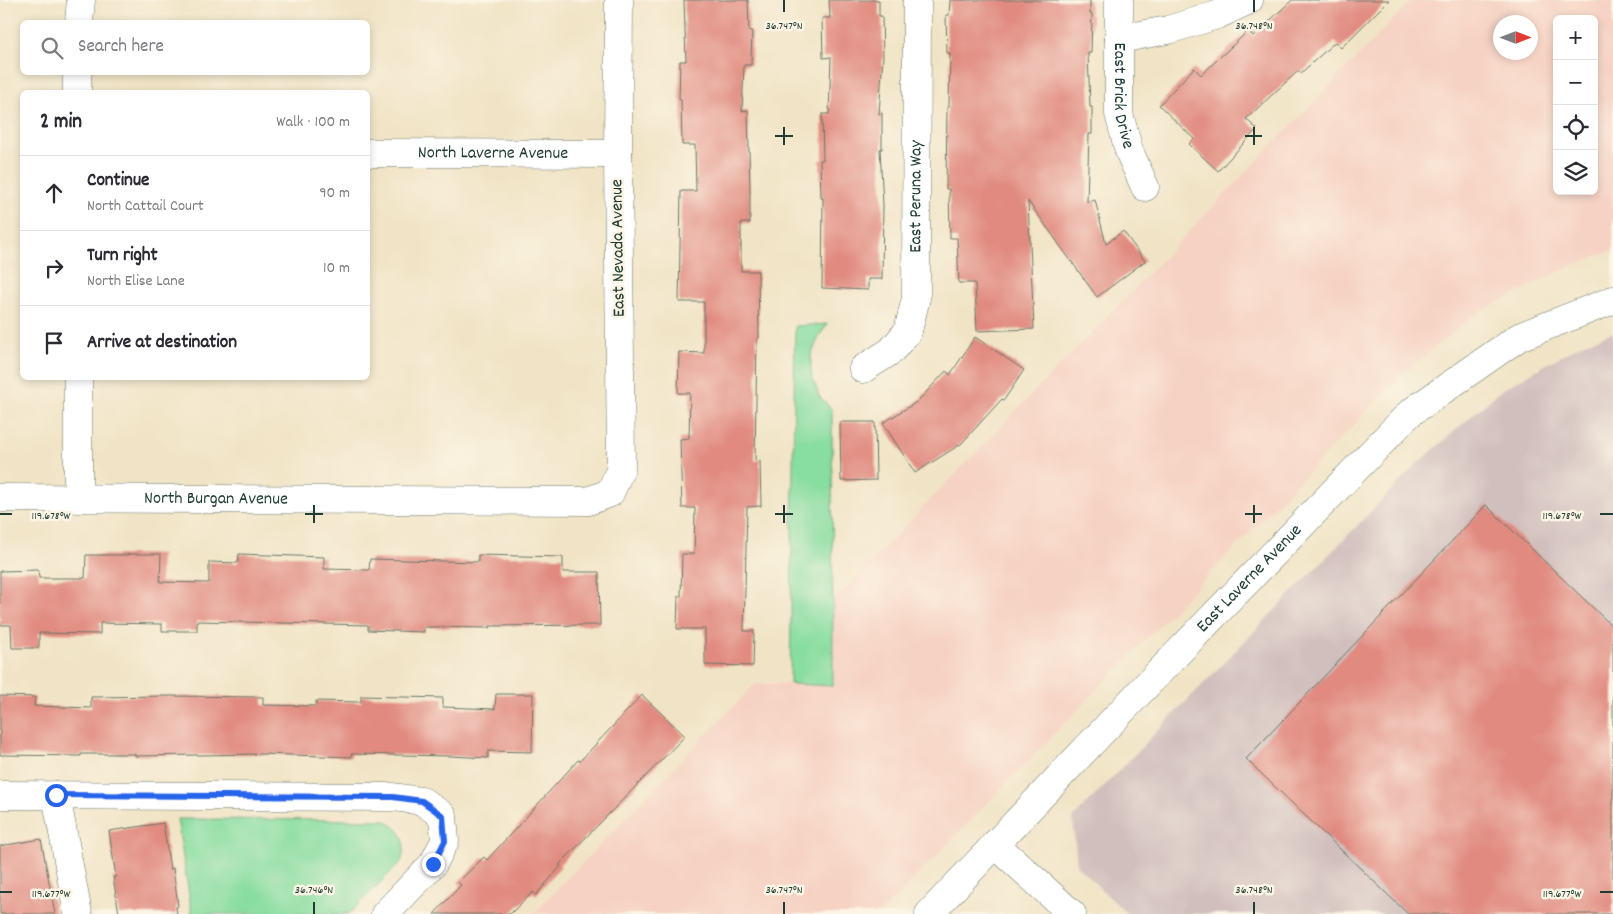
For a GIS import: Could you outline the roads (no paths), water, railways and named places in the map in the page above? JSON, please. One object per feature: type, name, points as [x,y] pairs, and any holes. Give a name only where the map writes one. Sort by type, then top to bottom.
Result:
[{"type":"street","points":[[79,20],[80,0]]},
{"type":"street","name":"East Nevada Avenue","points":[[610,493],[621,468],[618,154],[619,0]]},
{"type":"street","name":"East Peruna Way","points":[[863,369],[891,351],[908,331],[916,298],[917,0]]},
{"type":"street","name":"East Brick Drive","points":[[1119,0],[1119,114],[1129,151],[1145,187]]},
{"type":"street","points":[[1119,39],[1168,30],[1218,15],[1249,0]]},
{"type":"street","points":[[76,75],[76,90]]},
{"type":"street","name":"North Laverne Avenue","points":[[370,153],[618,154]]},
{"type":"street","name":"East Laverne Avenue","points":[[929,914],[1410,413],[1519,336],[1613,300]]},
{"type":"street","points":[[78,380],[78,499]]},
{"type":"street","name":"North Burgan Avenue","points":[[0,498],[588,501],[610,493]]},
{"type":"street","points":[[0,794],[393,797],[422,801],[443,816],[445,841],[433,864],[385,914]]},
{"type":"street","points":[[56,795],[78,914]]},
{"type":"street","points":[[995,844],[1072,914]]}]
